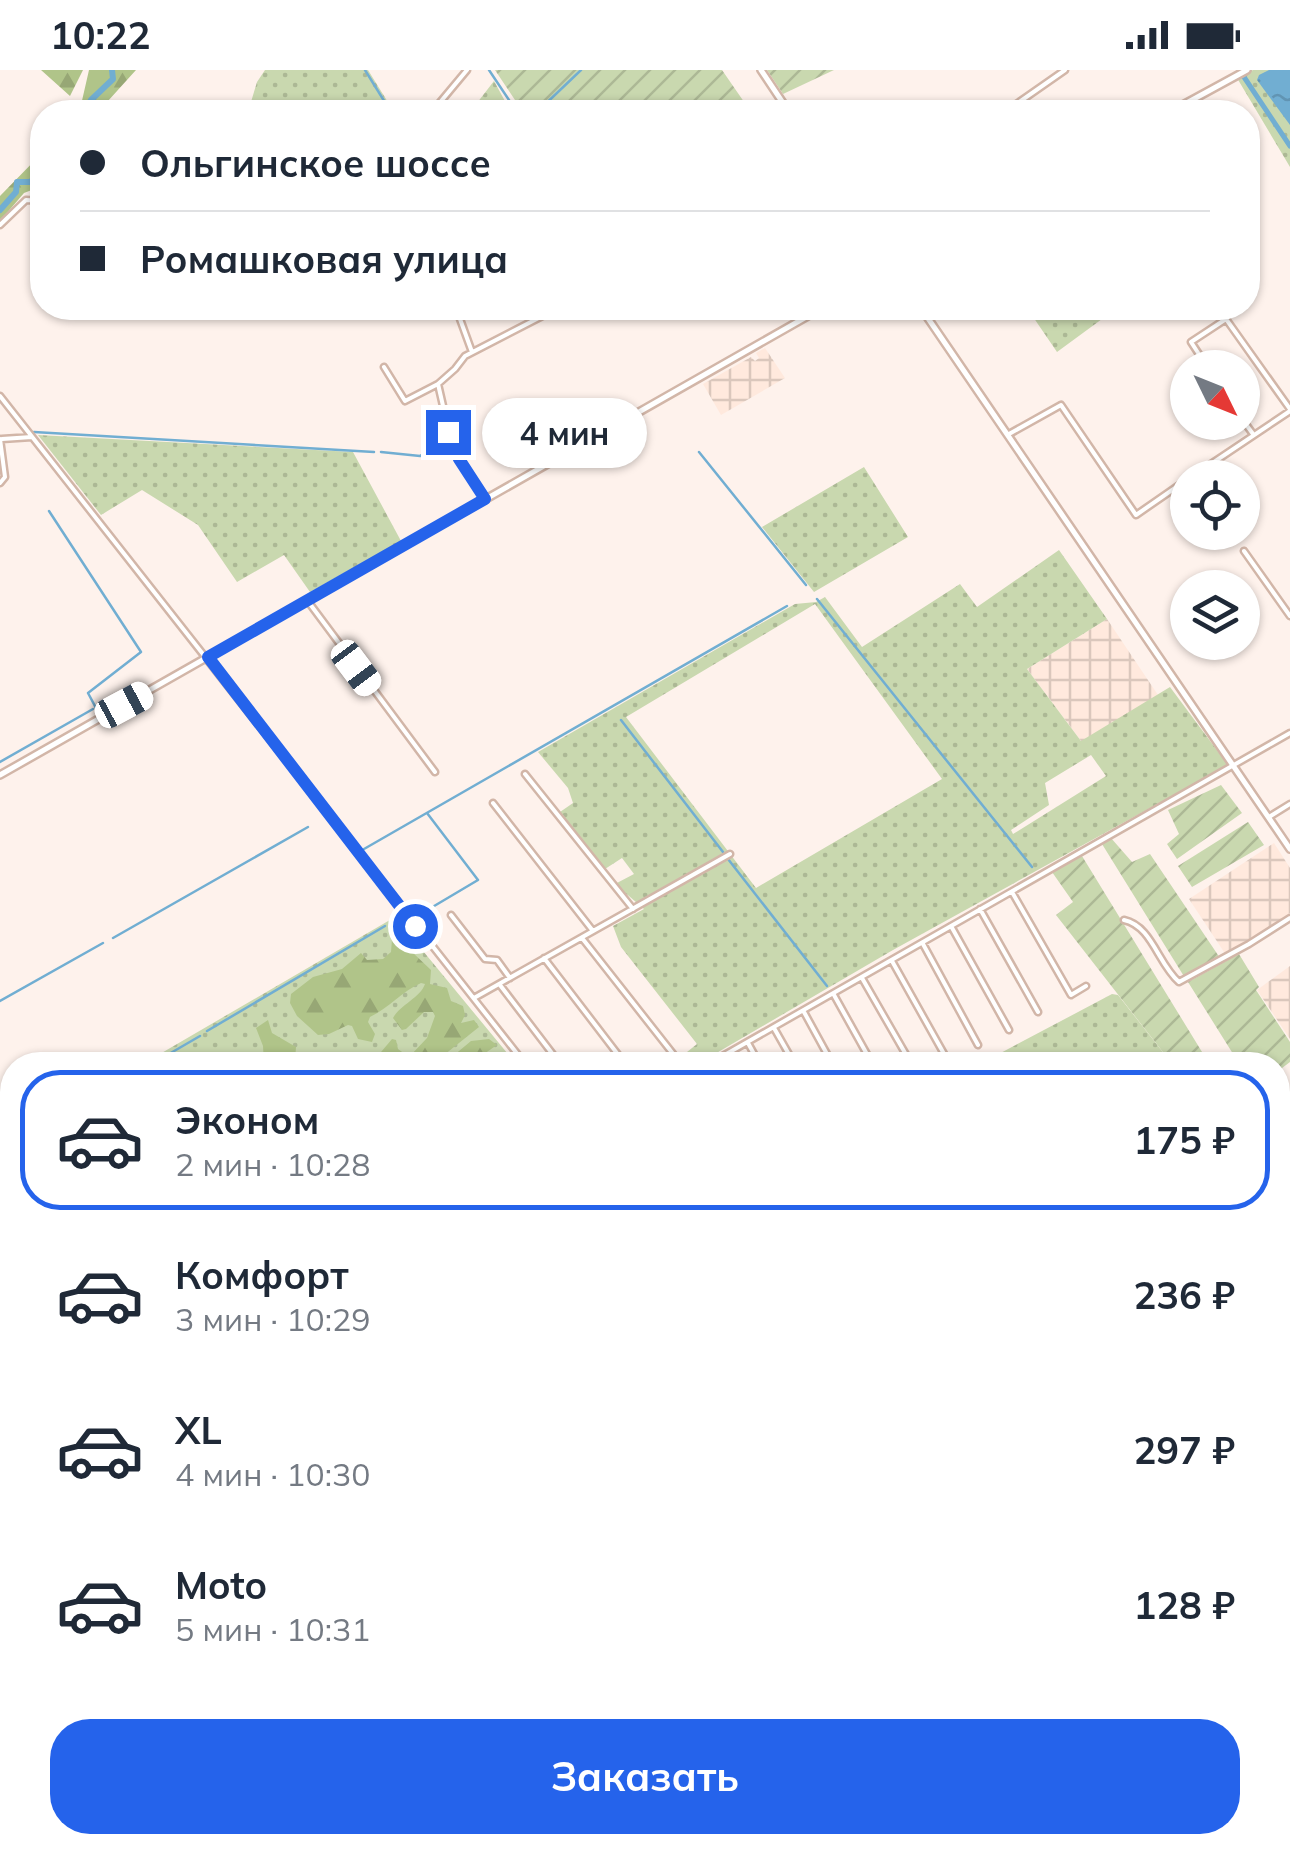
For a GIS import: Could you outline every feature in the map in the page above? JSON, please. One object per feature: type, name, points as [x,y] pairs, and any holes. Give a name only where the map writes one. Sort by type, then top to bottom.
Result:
[{"type":"street","points":[[442,100],[467,70]]},
{"type":"street","points":[[760,70],[781,100]]},
{"type":"street","points":[[1022,100],[1066,70]]},
{"type":"street","points":[[1190,100],[1236,72],[1247,70]]},
{"type":"street","points":[[0,224],[30,200]]},
{"type":"street","points":[[460,320],[472,352]]},
{"type":"street","points":[[384,367],[405,401],[438,384],[472,352],[535,320]]},
{"type":"street","points":[[0,775],[801,320]]},
{"type":"street","points":[[929,320],[1290,848]]},
{"type":"street","points":[[1196,350],[1191,342],[1224,320]]},
{"type":"street","points":[[1227,320],[1248,350]]},
{"type":"street","points":[[1260,367],[1290,410],[1260,429]]},
{"type":"street","points":[[438,384],[452,445],[485,499]]},
{"type":"street","points":[[0,396],[516,1052]]},
{"type":"street","points":[[1008,435],[1061,406],[1136,515],[1170,491]]},
{"type":"street","points":[[0,483],[5,477],[0,439],[32,438]]},
{"type":"street","points":[[1215,460],[1244,440]]},
{"type":"street","points":[[1244,551],[1290,616]]},
{"type":"street","points":[[307,600],[435,772]]},
{"type":"street","points":[[731,1052],[1290,734]]},
{"type":"street","points":[[526,774],[633,908]]},
{"type":"street","points":[[493,803],[594,931]]},
{"type":"street","points":[[1269,817],[1290,804]]},
{"type":"street","points":[[474,998],[730,854]]},
{"type":"street","points":[[1012,890],[1071,994],[1086,986]]},
{"type":"street","points":[[980,909],[1038,1012]]},
{"type":"street","points":[[451,915],[485,959],[496,960],[510,978]]},
{"type":"street","points":[[1124,920],[1141,926],[1170,974],[1180,982],[1290,918]]},
{"type":"street","points":[[951,926],[1009,1030]]},
{"type":"street","points":[[582,938],[672,1052]]},
{"type":"street","points":[[922,943],[978,1046]]},
{"type":"street","points":[[544,958],[616,1052]]},
{"type":"street","points":[[892,960],[943,1052]]},
{"type":"street","points":[[862,978],[905,1052]]},
{"type":"street","points":[[499,984],[551,1052]]},
{"type":"street","points":[[833,994],[866,1052]]},
{"type":"street","points":[[803,1011],[826,1052]]},
{"type":"street","points":[[774,1028],[788,1052]]},
{"type":"street","points":[[748,1042],[753,1052]]},
{"type":"shaded area","points":[[765,348],[785,378],[721,415],[703,384],[751,357],[755,361],[759,358],[756,353]]},
{"type":"shaded area","points":[[1107,619],[1158,695],[1082,742],[1027,669]]},
{"type":"shaded area","points":[[1274,843],[1290,868],[1290,913],[1226,955],[1189,899]]},
{"type":"shaded area","points":[[1290,966],[1290,1039],[1257,990]]},
{"type":"green space","points":[[41,70],[83,70],[70,96]]},
{"type":"green space","points":[[89,70],[136,70],[109,100],[82,100]]},
{"type":"green space","points":[[265,70],[368,70],[387,100],[252,100]]},
{"type":"green space","points":[[495,70],[722,70],[743,100],[515,100]]},
{"type":"green space","points":[[767,70],[834,70],[783,94]]},
{"type":"green space","points":[[1253,70],[1290,70],[1290,167],[1260,117],[1260,100],[1250,100],[1237,78]]},
{"type":"green space","points":[[494,81],[504,100],[479,100]]},
{"type":"green space","points":[[30,165],[30,191],[0,221],[0,196]]},
{"type":"green space","points":[[1035,320],[1101,320],[1057,352]]},
{"type":"green space","points":[[38,435],[353,452],[401,541],[310,592],[284,555],[237,582],[198,525],[142,490],[101,515]]},
{"type":"green space","points":[[864,467],[908,537],[814,592],[762,527]]},
{"type":"green space","points":[[1059,550],[1107,619],[1027,669],[1081,741],[1170,687],[1228,765],[893,950],[718,1052],[687,1052],[697,1044],[621,947],[613,926],[644,909],[615,884],[634,874],[622,858],[605,869],[560,812],[573,803],[568,788],[538,752],[795,604],[825,597],[862,647],[960,584],[977,607]],"holes":[[[815,604],[942,779],[756,888],[626,717]],[[1091,755],[1106,776],[1013,834],[1011,830],[1049,805],[1045,783]]]},
{"type":"green space","points":[[1221,785],[1242,813],[1177,859],[1167,844],[1179,834],[1168,810]]},
{"type":"green space","points":[[1248,822],[1264,845],[1192,887],[1178,866]]},
{"type":"green space","points":[[1111,838],[1132,862],[1150,854],[1220,958],[1185,978],[1102,844]]},
{"type":"green space","points":[[1082,856],[1202,1052],[1163,1052],[1056,915],[1073,902],[1052,872]]},
{"type":"green space","points":[[395,917],[506,1052],[163,1052]]},
{"type":"green space","points":[[401,935],[431,970],[430,984],[447,988],[451,1001],[463,1006],[465,1015],[461,1023],[474,1020],[479,1027],[448,1052],[414,1052],[427,1038],[433,1012],[424,1012],[402,1030],[393,1018],[425,984],[408,990],[370,1017],[368,1022],[375,1034],[372,1042],[358,1039],[348,1025],[318,1035],[297,1016],[290,1003],[291,994],[313,977],[342,969],[361,953],[367,960],[383,959],[391,952],[392,939]]},
{"type":"green space","points":[[1239,954],[1259,987],[1256,990],[1290,1042],[1290,1052],[1232,1052],[1188,982]]},
{"type":"green space","points":[[1112,994],[1118,995],[1163,1052],[1003,1052]]},
{"type":"green space","points":[[268,1020],[272,1033],[296,1047],[296,1052],[263,1052],[256,1028]]},
{"type":"green space","points":[[392,1039],[402,1052],[381,1052]]},
{"type":"green space","points":[[489,1039],[497,1045],[487,1052],[458,1052],[471,1041]]},
{"type":"water","points":[[1269,70],[1290,70],[1290,125],[1257,80]]},
{"type":"waterway","points":[[91,100],[113,79],[112,70]]},
{"type":"waterway","points":[[365,70],[384,100]]},
{"type":"waterway","points":[[489,70],[509,100]]},
{"type":"waterway","points":[[550,100],[581,70]]},
{"type":"waterway","points":[[1244,77],[1259,100]]},
{"type":"waterway","points":[[1260,101],[1290,146]]},
{"type":"waterway","points":[[0,210],[16,192],[17,182],[30,182]]},
{"type":"waterway","points":[[34,432],[374,452]]},
{"type":"waterway","points":[[381,452],[420,456],[449,442]]},
{"type":"waterway","points":[[699,452],[806,585]]},
{"type":"waterway","points":[[49,511],[141,652],[88,693],[96,708]]},
{"type":"waterway","points":[[817,599],[1032,867]]},
{"type":"waterway","points":[[364,849],[787,606]]},
{"type":"waterway","points":[[0,762],[93,709]]},
{"type":"waterway","points":[[621,720],[723,852]]},
{"type":"waterway","points":[[419,915],[478,880],[427,813]]},
{"type":"waterway","points":[[113,938],[308,827]]},
{"type":"waterway","points":[[728,859],[827,986]]},
{"type":"waterway","points":[[207,1031],[385,926]]},
{"type":"waterway","points":[[0,1001],[103,943]]},
{"type":"waterway","points":[[172,1052],[200,1036]]},
{"type":"route","points":[[415,926],[208,657],[485,499],[459,459],[448,432]]}]
